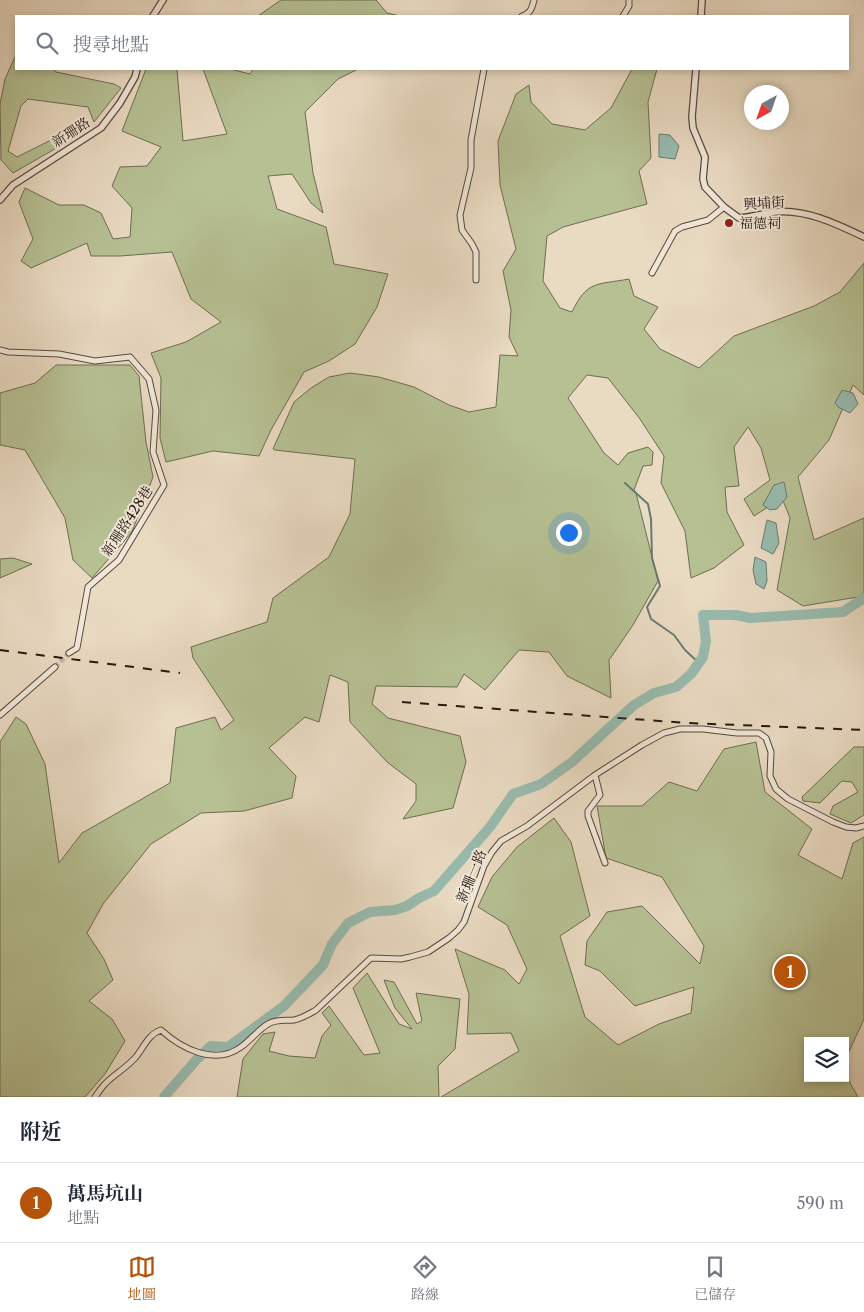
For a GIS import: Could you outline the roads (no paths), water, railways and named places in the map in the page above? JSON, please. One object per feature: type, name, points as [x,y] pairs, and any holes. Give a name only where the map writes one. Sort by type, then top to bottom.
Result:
[{"type":"street","points":[[154,15],[164,0]]},
{"type":"street","points":[[525,15],[532,9],[534,0]]},
{"type":"street","points":[[624,15],[629,6],[629,0]]},
{"type":"street","points":[[701,15],[702,0]]},
{"type":"street","name":"新珊路","points":[[0,200],[13,185],[101,128],[120,104],[136,77],[137,70]]},
{"type":"street","points":[[476,280],[476,252],[462,230],[460,215],[471,168],[471,140],[484,70]]},
{"type":"street","name":"興埔街","points":[[696,70],[692,117],[693,128],[705,157],[703,179],[709,192],[724,207],[739,218],[780,212],[809,216],[864,237]]},
{"type":"street","points":[[652,273],[675,231],[682,227],[708,220],[724,207]]},
{"type":"street","name":"新珊路428巷","points":[[0,350],[59,354],[95,362],[130,357],[149,380],[156,410],[153,452],[164,485],[119,560],[88,587],[77,648],[69,654]]},
{"type":"street","points":[[0,715],[55,667]]},
{"type":"street","name":"新珊一路","points":[[95,1097],[105,1083],[119,1074],[134,1059],[156,1031],[161,1030],[175,1041],[206,1056],[232,1052],[240,1048],[268,1024],[277,1020],[294,1020],[310,1014],[332,996],[371,958],[402,959],[428,952],[449,938],[464,922],[484,866],[501,841],[535,821],[594,776],[664,733],[680,729],[703,729],[737,734],[759,733],[766,738],[771,752],[770,776],[776,789],[788,799],[833,822],[846,827],[856,828],[864,826]]},
{"type":"street","points":[[594,776],[600,795],[588,812],[588,816],[605,863]]},
{"type":"water","points":[[659,134],[670,135],[679,146],[675,159],[659,157]]},
{"type":"water","points":[[842,390],[853,393],[858,404],[850,413],[838,407],[835,403]]},
{"type":"water","points":[[784,482],[787,497],[777,509],[770,510],[763,505],[774,485]]},
{"type":"water","points":[[767,520],[776,523],[779,543],[773,554],[761,548]]},
{"type":"water","points":[[755,557],[766,562],[767,581],[764,589],[756,584],[753,570]]},
{"type":"waterway","points":[[625,483],[648,504],[651,519],[652,558],[660,586],[647,607],[651,619],[674,635],[685,650],[699,663]]},
{"type":"waterway","points":[[164,1097],[211,1046],[228,1047],[284,1006],[323,965],[332,944],[348,923],[370,912],[395,910],[407,906],[434,891],[490,827],[513,794],[541,784],[572,762],[634,705],[654,693],[676,687],[691,674],[703,657],[706,641],[703,615],[736,615],[750,618],[843,612],[864,598]]},
{"type":"tunnel","points":[[55,667],[69,653]]},
{"type":"railway","points":[[0,650],[180,673]]},
{"type":"railway","points":[[402,702],[687,723],[864,730]]},
{"type":"place","name":"福德祠","points":[[729,223]]},
{"type":"place","name":"萬馬坑山","points":[[790,972]]}]
